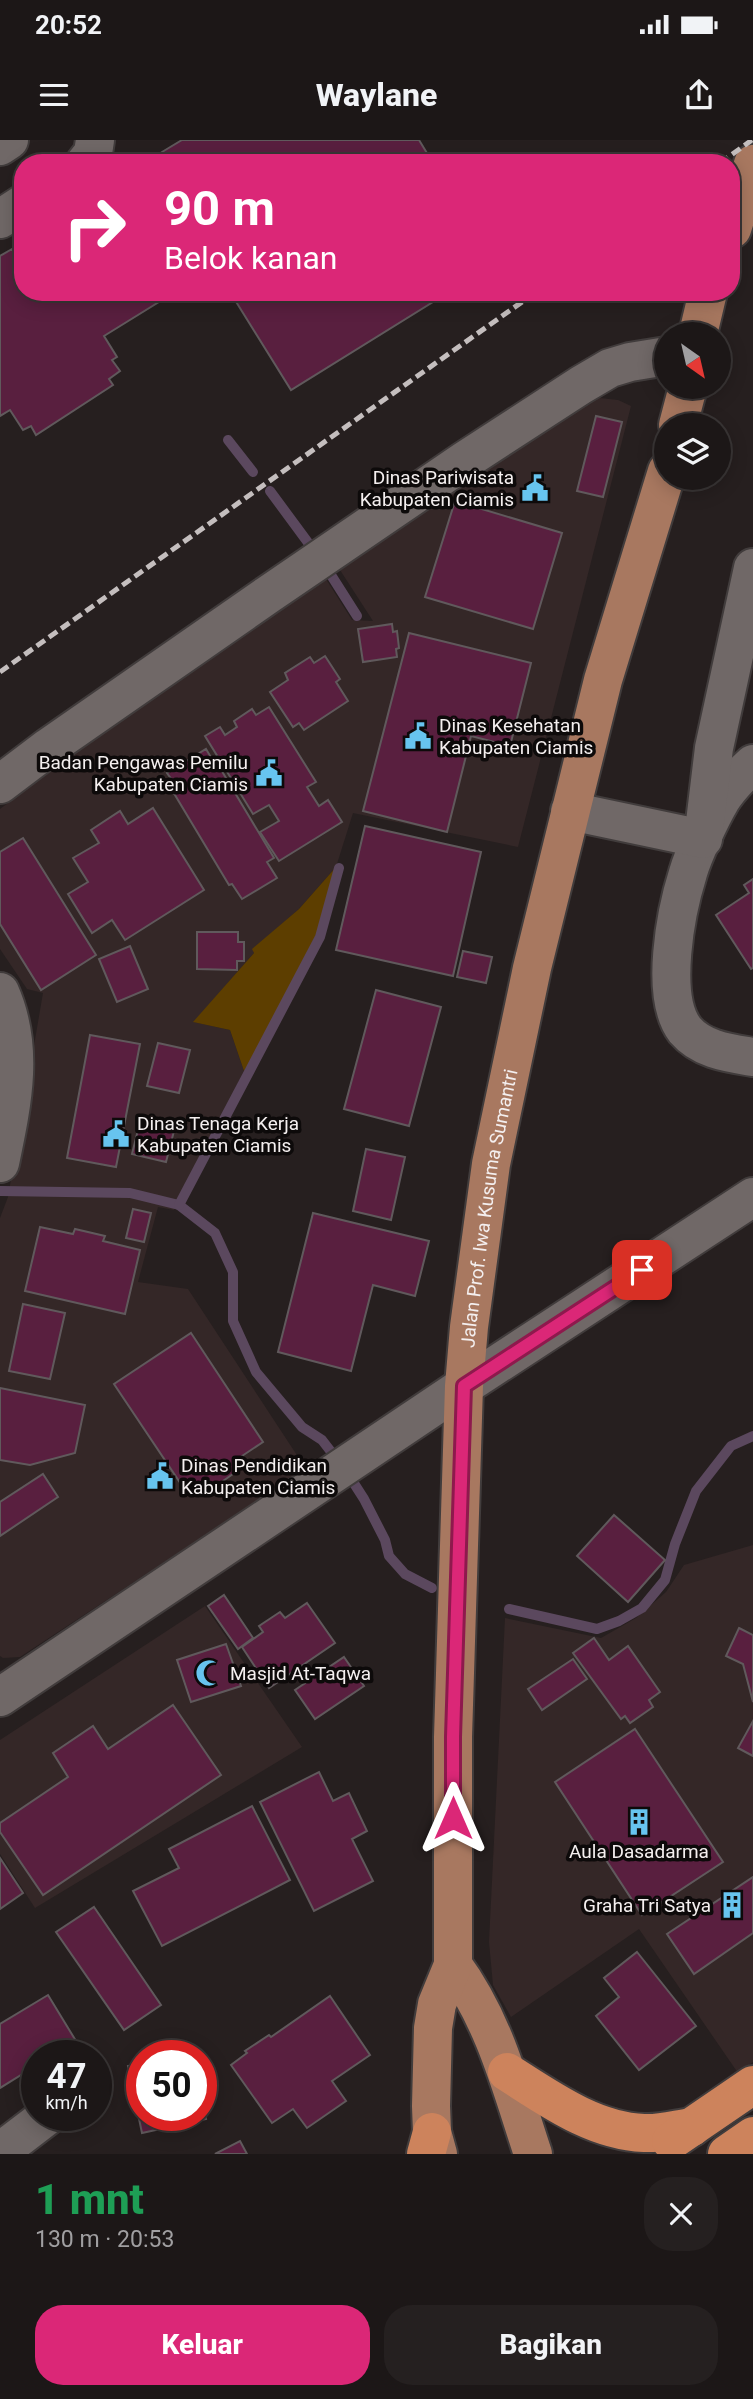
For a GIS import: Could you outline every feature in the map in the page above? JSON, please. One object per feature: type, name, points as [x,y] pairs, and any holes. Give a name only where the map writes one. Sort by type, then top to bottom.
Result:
[{"type":"highway","points":[[507,2072],[583,2117],[614,2128],[645,2134],[692,2127]]},
{"type":"highway","points":[[652,2154],[753,2085]]},
{"type":"highway","points":[[727,2154],[753,2136]]},
{"type":"main road","points":[[740,225],[753,164]]},
{"type":"main road","points":[[701,322],[706,301]]},
{"type":"main road","name":"Jalan Prof. Iwa Kusuma Sumantri","points":[[453,1965],[453,1737],[464,1386],[469,1327],[491,1164],[532,968],[603,680],[661,490]]},
{"type":"main road","points":[[453,1965],[483,2012],[507,2072],[533,2154]]},
{"type":"main road","points":[[432,2147],[433,2028],[436,2004],[453,1965]]},
{"type":"street","points":[[0,146],[9,140]]},
{"type":"street","points":[[0,784],[321,559],[581,384],[610,368],[654,358]]},
{"type":"street","points":[[703,839],[714,748],[753,568]]},
{"type":"street","points":[[753,764],[726,793],[688,871],[677,920],[672,974],[674,1004],[684,1028],[694,1039],[709,1047],[753,1057]]},
{"type":"street","points":[[570,811],[703,839]]},
{"type":"street","points":[[0,992],[11,1023],[15,1067],[11,1111],[0,1163]]},
{"type":"street","points":[[0,1697],[464,1386],[753,1197]]},
{"type":"street","points":[[0,2152],[27,2131]]},
{"type":"shaded area","points":[[590,399],[618,400],[631,406],[518,847],[353,813],[336,867],[299,909],[253,949],[254,953],[194,1022],[230,1030],[244,1071],[174,1210],[158,1207],[138,1282],[188,1289],[306,1469],[20,1657],[3,1658],[0,1656],[0,1218],[8,1197],[43,993],[27,989],[0,949],[0,809],[115,723],[326,579],[352,620],[373,621],[340,570]]},
{"type":"shaded area","points":[[336,867],[318,931],[244,1071],[230,1030],[193,1022],[254,953],[252,949],[299,909]]},
{"type":"shaded area","points":[[753,1545],[753,2062],[738,2073],[639,1929],[511,2017],[493,1985],[489,1942],[505,1618],[601,1638],[636,1618],[666,1592],[684,1565]]},
{"type":"shaded area","points":[[205,1606],[302,1747],[35,1908],[0,1854],[0,1740]]},
{"type":"building","points":[[182,140],[419,140],[428,154],[163,154],[162,152]]},
{"type":"building","points":[[12,249],[14,252],[14,301],[160,301],[104,336],[117,357],[112,360],[120,371],[109,379],[113,385],[36,435],[31,426],[23,430],[10,410],[0,416],[0,256]]},
{"type":"building","points":[[236,301],[434,301],[291,390]]},
{"type":"building","points":[[596,416],[622,422],[603,497],[577,491]]},
{"type":"building","points":[[455,501],[562,533],[533,629],[425,597]]},
{"type":"building","points":[[392,624],[393,632],[397,631],[397,657],[363,662],[358,629]]},
{"type":"building","points":[[409,633],[531,663],[510,746],[471,736],[447,832],[363,811]]},
{"type":"building","points":[[325,656],[340,679],[336,682],[348,701],[304,730],[299,723],[293,727],[270,692],[288,680],[285,673],[310,657],[314,663]]},
{"type":"building","points":[[269,707],[316,782],[307,787],[319,806],[328,800],[342,822],[279,861],[260,832],[279,821],[269,805],[253,814],[205,736],[220,727],[225,735],[237,727],[234,721],[252,709],[256,715]]},
{"type":"building","points":[[206,749],[274,858],[267,862],[277,878],[242,899],[232,884],[229,885],[172,790],[177,787],[167,773]]},
{"type":"building","points":[[153,808],[204,890],[125,940],[112,920],[92,933],[68,894],[88,882],[73,858],[99,843],[91,830],[120,811],[128,824]]},
{"type":"building","points":[[365,826],[481,852],[453,976],[336,950]]},
{"type":"building","points":[[23,838],[96,955],[41,990],[0,924],[0,852]]},
{"type":"building","points":[[753,879],[751,969],[716,915],[749,893],[744,885]]},
{"type":"building","points":[[197,932],[238,932],[238,942],[244,942],[244,961],[237,961],[237,970],[197,969]]},
{"type":"building","points":[[130,946],[148,989],[117,1002],[99,959]]},
{"type":"building","points":[[463,951],[492,957],[486,983],[457,977]]},
{"type":"building","points":[[376,990],[441,1007],[409,1126],[344,1109]]},
{"type":"building","points":[[90,1035],[140,1044],[116,1167],[67,1158]]},
{"type":"building","points":[[158,1043],[190,1050],[179,1093],[147,1086]]},
{"type":"building","points":[[141,1118],[175,1127],[166,1162],[132,1154]]},
{"type":"building","points":[[366,1149],[405,1157],[391,1220],[353,1211]]},
{"type":"building","points":[[133,1209],[151,1213],[144,1242],[126,1238]]},
{"type":"building","points":[[313,1213],[429,1241],[415,1296],[373,1285],[351,1371],[278,1352]]},
{"type":"building","points":[[40,1227],[73,1234],[75,1229],[105,1236],[103,1241],[140,1250],[125,1314],[25,1291]]},
{"type":"building","points":[[23,1304],[65,1313],[50,1379],[9,1371]]},
{"type":"building","points":[[191,1333],[263,1442],[242,1456],[247,1464],[213,1488],[208,1479],[187,1493],[114,1384]]},
{"type":"building","points":[[0,1388],[85,1405],[75,1453],[30,1465],[0,1460]]},
{"type":"building","points":[[43,1474],[58,1497],[0,1536],[0,1502]]},
{"type":"building","points":[[614,1515],[665,1560],[628,1602],[577,1556]]},
{"type":"building","points":[[224,1595],[253,1638],[238,1649],[208,1606]]},
{"type":"building","points":[[307,1603],[335,1643],[269,1688],[242,1647],[263,1632],[259,1626],[280,1612],[285,1618]]},
{"type":"building","points":[[739,1628],[753,1635],[753,1702],[743,1664],[726,1656]]},
{"type":"building","points":[[594,1638],[609,1660],[628,1646],[660,1692],[649,1700],[653,1707],[630,1723],[625,1716],[621,1719],[573,1653]]},
{"type":"building","name":"Masjid At-Taqwa","points":[[226,1644],[241,1686],[191,1702],[177,1660]]},
{"type":"building","points":[[344,1657],[364,1686],[315,1719],[295,1690]]},
{"type":"building","points":[[573,1659],[587,1679],[542,1710],[528,1689]]},
{"type":"building","points":[[173,1705],[221,1775],[43,1895],[0,1832],[0,1823],[68,1777],[53,1753],[93,1726],[108,1749]]},
{"type":"building","points":[[753,1721],[753,1756],[738,1748]]},
{"type":"building","name":"Aula Dasadarma","points":[[635,1729],[723,1862],[642,1915],[555,1782]]},
{"type":"building","points":[[319,1772],[333,1801],[349,1793],[367,1831],[352,1839],[373,1881],[314,1911],[260,1802]]},
{"type":"building","points":[[252,1806],[290,1880],[162,1946],[133,1891],[179,1868],[169,1849]]},
{"type":"building","points":[[0,1858],[23,1893],[0,1909]]},
{"type":"building","name":"Graha Tri Satya","points":[[753,1877],[753,1933],[694,1974],[667,1934]]},
{"type":"building","points":[[94,1907],[161,2005],[124,2030],[56,1932]]},
{"type":"building","points":[[637,1952],[696,2026],[639,2070],[596,2016],[619,1997],[604,1978]]},
{"type":"building","points":[[48,1995],[75,2040],[21,2040],[21,2075],[0,2088],[0,2024]]},
{"type":"building","points":[[330,1996],[370,2055],[332,2081],[346,2101],[307,2128],[293,2109],[272,2123],[231,2065],[247,2053],[245,2051],[269,2035],[271,2037]]},
{"type":"building","points":[[240,2141],[247,2154],[215,2154]]},
{"type":"waterway","points":[[228,440],[253,472]]},
{"type":"waterway","points":[[270,491],[315,552]]},
{"type":"waterway","points":[[324,564],[357,616]]},
{"type":"waterway","points":[[179,1205],[320,937],[339,868]]},
{"type":"waterway","points":[[0,1191],[130,1193],[179,1205],[215,1233],[233,1272],[233,1321],[256,1372],[302,1427],[322,1440],[339,1462]]},
{"type":"waterway","points":[[509,1609],[597,1629],[642,1608],[665,1580],[675,1544],[696,1491],[731,1446],[753,1436]]},
{"type":"waterway","points":[[348,1474],[385,1540],[389,1556],[405,1574],[432,1588]]},
{"type":"railway","points":[[733,154],[752,140]]},
{"type":"railway","points":[[0,672],[523,301]]},
{"type":"place","name":"Dinas Pariwisata Kabupaten Ciamis","points":[[535,488]]},
{"type":"place","name":"Dinas Kesehatan Kabupaten Ciamis","points":[[418,736]]},
{"type":"place","name":"Badan Pengawas Pemilu Kabupaten Ciamis","points":[[269,773]]},
{"type":"place","name":"Dinas Tenaga Kerja Kabupaten Ciamis","points":[[116,1134]]},
{"type":"place","name":"Dinas Pendidikan Kabupaten Ciamis","points":[[160,1476]]},
{"type":"place","name":"Masjid At-Taqwa","points":[[209,1673]]},
{"type":"place","name":"Aula Dasadarma","points":[[639,1822]]},
{"type":"place","name":"Graha Tri Satya","points":[[732,1905]]},
{"type":"route","points":[[453,1818],[464,1386],[642,1270]]}]
